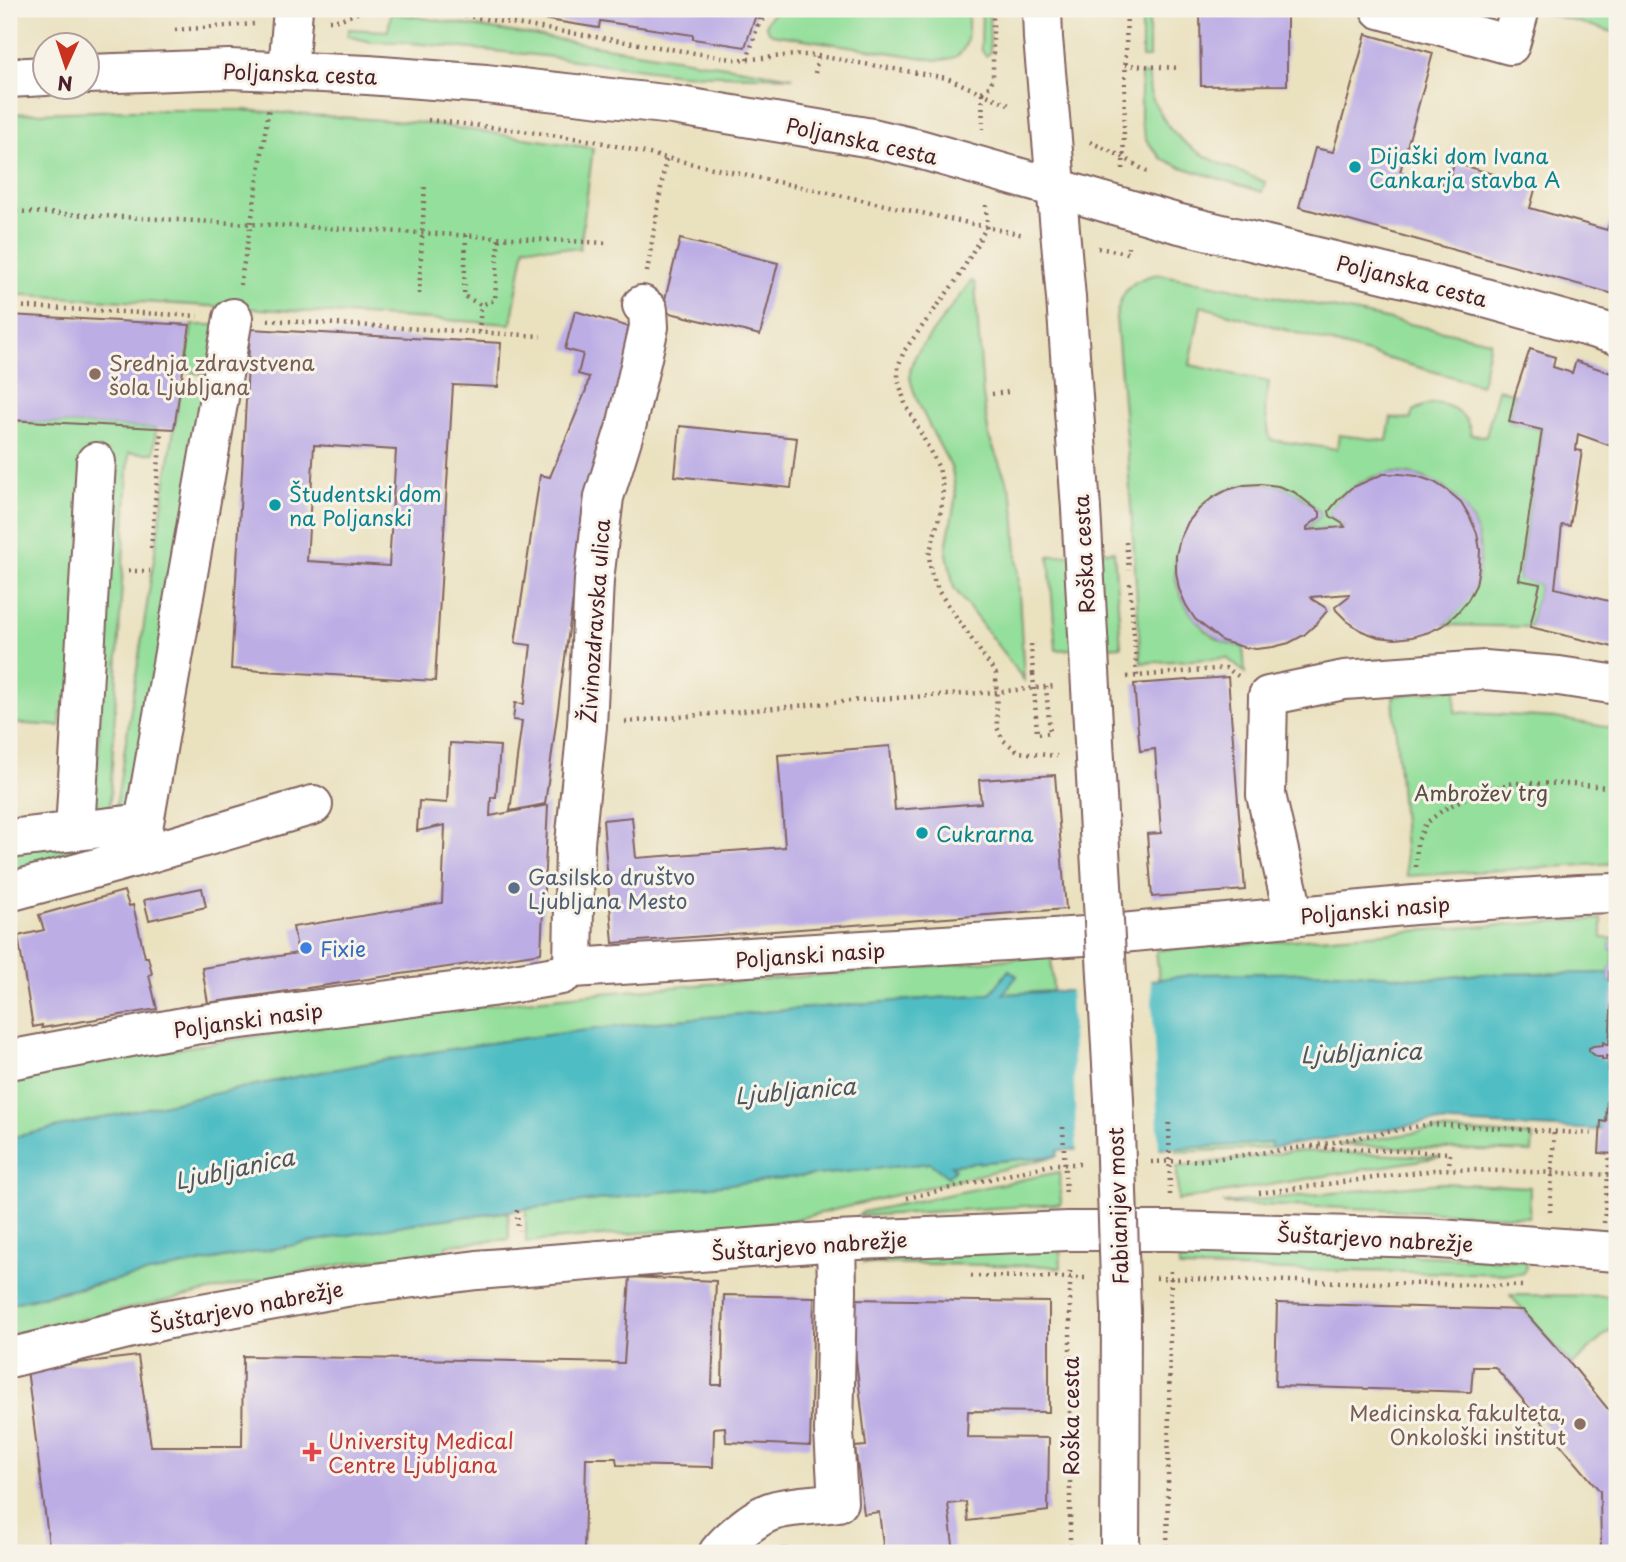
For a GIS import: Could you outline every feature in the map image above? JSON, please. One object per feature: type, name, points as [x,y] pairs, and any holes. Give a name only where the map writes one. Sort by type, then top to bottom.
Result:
[{"type":"street","name":"Roška cesta","points":[[1042,9],[1081,509],[1114,1100]]},
{"type":"street","points":[[1380,9],[1510,45],[1520,9]]},
{"type":"street","points":[[285,89],[311,15]]},
{"type":"street","name":"Poljanska cesta","points":[[102,73],[199,69],[285,89],[486,84],[673,105],[872,138],[1176,223],[1467,293],[1617,335]]},
{"type":"street","points":[[9,78],[32,77]]},
{"type":"street","name":"Živinozdravska ulica","points":[[573,968],[575,843],[587,726],[594,580],[604,497],[627,424],[649,327],[648,310],[642,305]]},
{"type":"street","points":[[142,839],[233,318]]},
{"type":"street","points":[[75,831],[96,462]]},
{"type":"street","points":[[1294,916],[1266,795],[1268,696],[1344,680],[1485,670],[1559,676],[1617,685]]},
{"type":"street","points":[[9,892],[142,839],[313,805]]},
{"type":"street","points":[[9,839],[75,831],[142,839]]},
{"type":"street","name":"Poljanski nasip","points":[[9,1060],[194,1025],[491,987],[561,975],[573,968],[1101,935],[1414,905],[1617,893]]},
{"type":"street","name":"Fabianijev most","points":[[1114,1100],[1121,1312],[1120,1553]]},
{"type":"street","name":"Šuštarjevo nabrežje","points":[[9,1358],[164,1320],[351,1286],[477,1270],[836,1241],[1068,1231],[1426,1238],[1611,1238]]},
{"type":"street","points":[[718,1553],[734,1537],[774,1510],[838,1502],[834,1431],[836,1241]]},
{"type":"path","points":[[311,15],[338,20],[368,9]]},
{"type":"path","points":[[424,9],[732,59],[801,54],[818,56],[947,78],[982,92],[990,86],[993,78],[993,9]]},
{"type":"path","points":[[747,60],[763,9]]},
{"type":"path","points":[[756,28],[774,9]]},
{"type":"path","points":[[1123,157],[1127,9]]},
{"type":"path","points":[[815,73],[818,56]]},
{"type":"path","points":[[1125,65],[1180,68]]},
{"type":"path","name":"Poljanska cesta","points":[[251,223],[269,106],[285,89]]},
{"type":"path","points":[[425,120],[595,141],[987,226],[958,278],[904,351],[897,373],[905,403],[939,468],[942,482],[942,503],[929,555],[931,573],[939,592],[996,674],[997,727],[1003,740],[1019,752],[1063,756]]},
{"type":"path","points":[[642,305],[666,158]]},
{"type":"path","points":[[419,294],[425,183]]},
{"type":"path","points":[[9,211],[607,243]]},
{"type":"path","points":[[233,318],[251,223]]},
{"type":"path","points":[[466,235],[464,296],[481,305],[495,300],[499,237]]},
{"type":"path","points":[[479,332],[481,305]]},
{"type":"path","points":[[9,306],[541,336]]},
{"type":"path","points":[[992,394],[1008,392]]},
{"type":"path","points":[[125,570],[149,572],[161,434]]},
{"type":"path","points":[[1126,542],[1129,570]]},
{"type":"path","points":[[1130,583],[1137,676]]},
{"type":"path","points":[[1036,644],[1031,644],[1037,734],[1050,733],[1046,687]]},
{"type":"path","points":[[1124,677],[1226,668],[1268,696]]},
{"type":"path","points":[[587,726],[862,700],[997,692],[1059,685]]},
{"type":"path","points":[[1414,905],[1417,843],[1426,823],[1443,810],[1476,792],[1513,783],[1617,788]]},
{"type":"path","points":[[1168,1122],[1170,1200]]},
{"type":"path","points":[[1169,1161],[1205,1160],[1305,1147],[1431,1124],[1595,1133]]},
{"type":"path","points":[[1063,1127],[1066,1204]]},
{"type":"path","points":[[1550,1220],[1553,1131]]},
{"type":"path","points":[[1305,1147],[1450,1153],[1449,1168]]},
{"type":"path","points":[[1610,1153],[1611,1238]]},
{"type":"path","points":[[988,1179],[1065,1164]]},
{"type":"path","points":[[1257,1194],[1449,1168],[1617,1175]]},
{"type":"path","name":"Roška cesta","points":[[1070,1553],[1071,1278],[1095,1278]]},
{"type":"path","name":"Šuštarjevo nabrežje","points":[[1145,1278],[1531,1286]]},
{"type":"path","points":[[1167,1553],[1171,1278]]},
{"type":"green space","points":[[778,9],[968,9],[966,44],[957,56],[937,60],[772,34],[766,24]]},
{"type":"green space","points":[[982,9],[989,9],[990,53],[986,56],[981,49]]},
{"type":"green space","points":[[1142,9],[1149,9],[1149,58],[1142,58]]},
{"type":"green space","points":[[1617,9],[1617,33],[1534,10]]},
{"type":"green space","points":[[391,13],[793,77],[680,74],[544,56],[401,42],[371,42],[347,36],[349,29],[388,31]]},
{"type":"green space","points":[[1141,74],[1149,75],[1152,99],[1179,137],[1205,156],[1265,182],[1262,192],[1162,159],[1146,140],[1141,122]]},
{"type":"green space","points":[[241,110],[423,123],[593,148],[580,249],[525,246],[511,324],[9,294],[9,114]]},
{"type":"green space","points":[[1158,274],[1490,341],[1481,385],[1201,306],[1190,365],[1269,382],[1265,409],[1270,440],[1337,449],[1339,435],[1387,441],[1391,418],[1411,419],[1415,410],[1433,404],[1445,405],[1462,415],[1471,435],[1486,436],[1498,389],[1515,394],[1509,422],[1542,430],[1519,579],[1540,584],[1530,627],[1444,625],[1461,608],[1471,592],[1477,579],[1480,555],[1472,520],[1449,492],[1434,482],[1399,473],[1373,477],[1352,488],[1329,511],[1330,516],[1345,527],[1307,530],[1307,527],[1320,517],[1320,512],[1298,495],[1264,484],[1242,485],[1222,492],[1210,501],[1180,548],[1175,568],[1180,593],[1193,616],[1212,635],[1229,644],[1243,647],[1245,673],[1227,658],[1141,663],[1116,317],[1121,300],[1129,287],[1141,279]]},
{"type":"green space","points":[[971,281],[975,283],[983,395],[989,437],[1014,504],[1024,680],[954,588],[946,548],[956,496],[952,469],[921,408],[910,375],[917,353]]},
{"type":"green space","points":[[192,325],[218,325],[210,375],[185,371]]},
{"type":"green space","points":[[181,383],[208,386],[134,817],[114,819]]},
{"type":"green space","points":[[9,420],[156,428],[154,453],[129,453],[109,820],[94,821],[100,713],[61,711],[60,726],[9,723]]},
{"type":"green space","points":[[1114,551],[1121,646],[1056,650],[1049,556]]},
{"type":"green space","name":"Ambrožev trg","points":[[1456,688],[1455,712],[1556,718],[1617,729],[1617,863],[1407,876],[1393,696]]},
{"type":"green space","points":[[9,846],[130,846],[9,875]]},
{"type":"green space","points":[[1602,919],[1602,938],[1617,939],[1617,943],[1610,943],[1610,950],[1614,950],[1613,966],[1610,967],[1609,973],[1479,974],[1431,979],[1339,972],[1198,974],[1159,980],[1156,950]]},
{"type":"green space","points":[[1051,955],[1053,991],[1002,994],[1017,976],[1009,970],[990,994],[723,1016],[494,1042],[285,1079],[9,1138],[9,1081],[77,1066],[250,1037],[444,1010],[660,988]]},
{"type":"green space","points":[[1433,1130],[1533,1136],[1532,1152],[1338,1145]]},
{"type":"green space","points":[[1271,1143],[1271,1148],[1177,1152],[1178,1148]]},
{"type":"green space","points":[[1297,1151],[1441,1157],[1178,1200],[1177,1167]]},
{"type":"green space","points":[[1057,1156],[788,1221],[526,1242],[526,1209],[930,1163],[948,1177],[950,1165]]},
{"type":"green space","points":[[1059,1172],[1061,1204],[858,1216],[863,1212]]},
{"type":"green space","points":[[1441,1183],[1530,1187],[1529,1217],[1224,1203]]},
{"type":"green space","points":[[508,1212],[509,1239],[447,1245],[447,1251],[350,1263],[265,1279],[9,1335],[9,1304],[316,1240],[421,1222]]},
{"type":"green space","points":[[1060,1248],[1061,1268],[864,1263],[871,1258]]},
{"type":"green space","points":[[1179,1248],[1301,1250],[1527,1261],[1526,1270],[1521,1274],[1179,1268]]},
{"type":"green space","points":[[1510,1295],[1617,1296],[1617,1324],[1572,1365]]},
{"type":"water","name":"Ljubljanica","points":[[1009,970],[1017,976],[1003,994],[1070,991],[1198,974],[1339,972],[1431,979],[1479,974],[1609,973],[1609,981],[1617,982],[1617,1122],[1601,1121],[1601,1130],[1430,1122],[1271,1148],[1271,1143],[1058,1150],[1057,1156],[951,1165],[955,1169],[948,1177],[930,1163],[702,1187],[421,1222],[223,1258],[9,1304],[9,1138],[285,1079],[494,1042],[723,1016],[990,994]]},
{"type":"pier","points":[[1151,977],[1159,1151],[1077,1153],[1070,987]]},
{"type":"building","points":[[485,9],[758,9],[745,47],[693,39],[693,35],[600,21],[599,28]]},
{"type":"building","points":[[1200,9],[1287,9],[1287,85],[1201,86]]},
{"type":"building","name":"Dijaški dom Ivana Cankarja stavba A","points":[[1366,34],[1433,53],[1400,172],[1448,185],[1454,163],[1536,186],[1530,208],[1607,230],[1617,198],[1617,295],[1299,207],[1315,148],[1333,152]]},
{"type":"building","points":[[680,239],[778,263],[760,335],[662,311]]},
{"type":"building","points":[[575,311],[636,329],[588,490],[545,804],[510,811],[522,721],[513,720],[515,703],[524,704],[531,645],[515,643],[540,475],[550,477],[589,377],[578,374],[583,354],[565,349]]},
{"type":"building","name":"Srednja zdravstvena šola Ljubljana","points":[[9,315],[190,325],[174,429],[9,420]]},
{"type":"building","name":"Študentski dom na Poljanski","points":[[250,329],[501,343],[498,387],[453,385],[435,681],[231,669]],"holes":[[[314,445],[396,450],[389,566],[307,561]]]},
{"type":"building","points":[[1530,349],[1555,357],[1553,367],[1572,373],[1576,361],[1617,375],[1617,448],[1578,434],[1576,450],[1582,451],[1570,526],[1562,525],[1555,588],[1617,603],[1617,648],[1530,627],[1540,584],[1519,580],[1542,430],[1509,422]]},
{"type":"building","points":[[680,426],[797,438],[791,488],[675,476]]},
{"type":"building","points":[[1383,474],[1417,476],[1434,482],[1461,502],[1477,533],[1480,550],[1476,585],[1468,600],[1444,625],[1412,637],[1378,637],[1362,631],[1336,610],[1335,607],[1349,594],[1311,597],[1327,611],[1304,635],[1273,647],[1256,649],[1222,641],[1195,619],[1179,589],[1176,555],[1188,522],[1212,498],[1244,485],[1278,486],[1294,492],[1320,512],[1320,517],[1307,527],[1307,530],[1345,527],[1330,516],[1329,511],[1351,488]]},
{"type":"building","points":[[1228,677],[1245,890],[1152,897],[1147,834],[1161,833],[1155,749],[1140,751],[1134,684]]},
{"type":"building","points":[[450,743],[500,746],[496,797],[491,797],[490,816],[548,805],[541,953],[208,1003],[202,968],[298,953],[293,927],[442,903],[445,825],[417,831],[419,801],[447,803]]},
{"type":"building","name":"Cukrarna","points":[[890,746],[895,810],[981,803],[979,780],[1055,775],[1066,909],[613,943],[603,820],[632,817],[636,858],[785,847],[778,755]]},
{"type":"building","points":[[202,888],[206,907],[149,920],[144,900]]},
{"type":"building","points":[[124,891],[129,906],[133,905],[145,957],[148,957],[157,1009],[42,1028],[42,1025],[33,1027],[18,936],[44,930],[39,915]]},
{"type":"building","points":[[1610,942],[1617,943],[1615,1154],[1599,1153],[1601,1121],[1606,1122],[1609,1057],[1606,1056],[1606,1060],[1602,1060],[1602,1057],[1589,1051],[1593,1046],[1603,1045],[1603,1042],[1609,1045],[1613,981],[1609,981],[1609,973],[1610,966],[1613,966],[1614,950],[1610,950]]},
{"type":"building","name":"University Medical Centre Ljubljana","points":[[630,1277],[716,1281],[712,1385],[722,1385],[724,1295],[814,1297],[810,1446],[726,1442],[725,1427],[714,1428],[713,1467],[617,1465],[616,1458],[586,1458],[584,1553],[50,1553],[27,1369],[138,1356],[151,1446],[242,1446],[243,1356],[624,1363]]},
{"type":"building","points":[[849,1299],[1049,1302],[1049,1412],[968,1411],[967,1437],[1049,1438],[1048,1511],[968,1521],[966,1502],[948,1504],[954,1553],[884,1553],[879,1512],[864,1514],[855,1447],[866,1446]]},
{"type":"building","name":"Medicinska fakulteta, Onkološki inštitut","points":[[1277,1303],[1523,1310],[1617,1420],[1617,1553],[1601,1553],[1600,1491],[1495,1367],[1473,1367],[1471,1392],[1275,1386]]},
{"type":"building","points":[[786,1548],[786,1553],[752,1553],[752,1551]]},
{"type":"place","name":"Dijaški dom Ivana Cankarja stavba A","points":[[1355,167]]},
{"type":"place","name":"Srednja zdravstvena šola Ljubljana","points":[[95,374]]},
{"type":"place","name":"Študentski dom na Poljanski","points":[[275,505]]},
{"type":"place","name":"Cukrarna","points":[[922,833]]},
{"type":"place","name":"Gasilsko društvo Ljubljana Mesto","points":[[514,888]]},
{"type":"place","name":"Fixie","points":[[306,948]]},
{"type":"place","name":"Medicinska fakulteta, Onkološki inštitut","points":[[1580,1424]]},
{"type":"place","name":"University Medical Centre Ljubljana","points":[[312,1452]]}]
